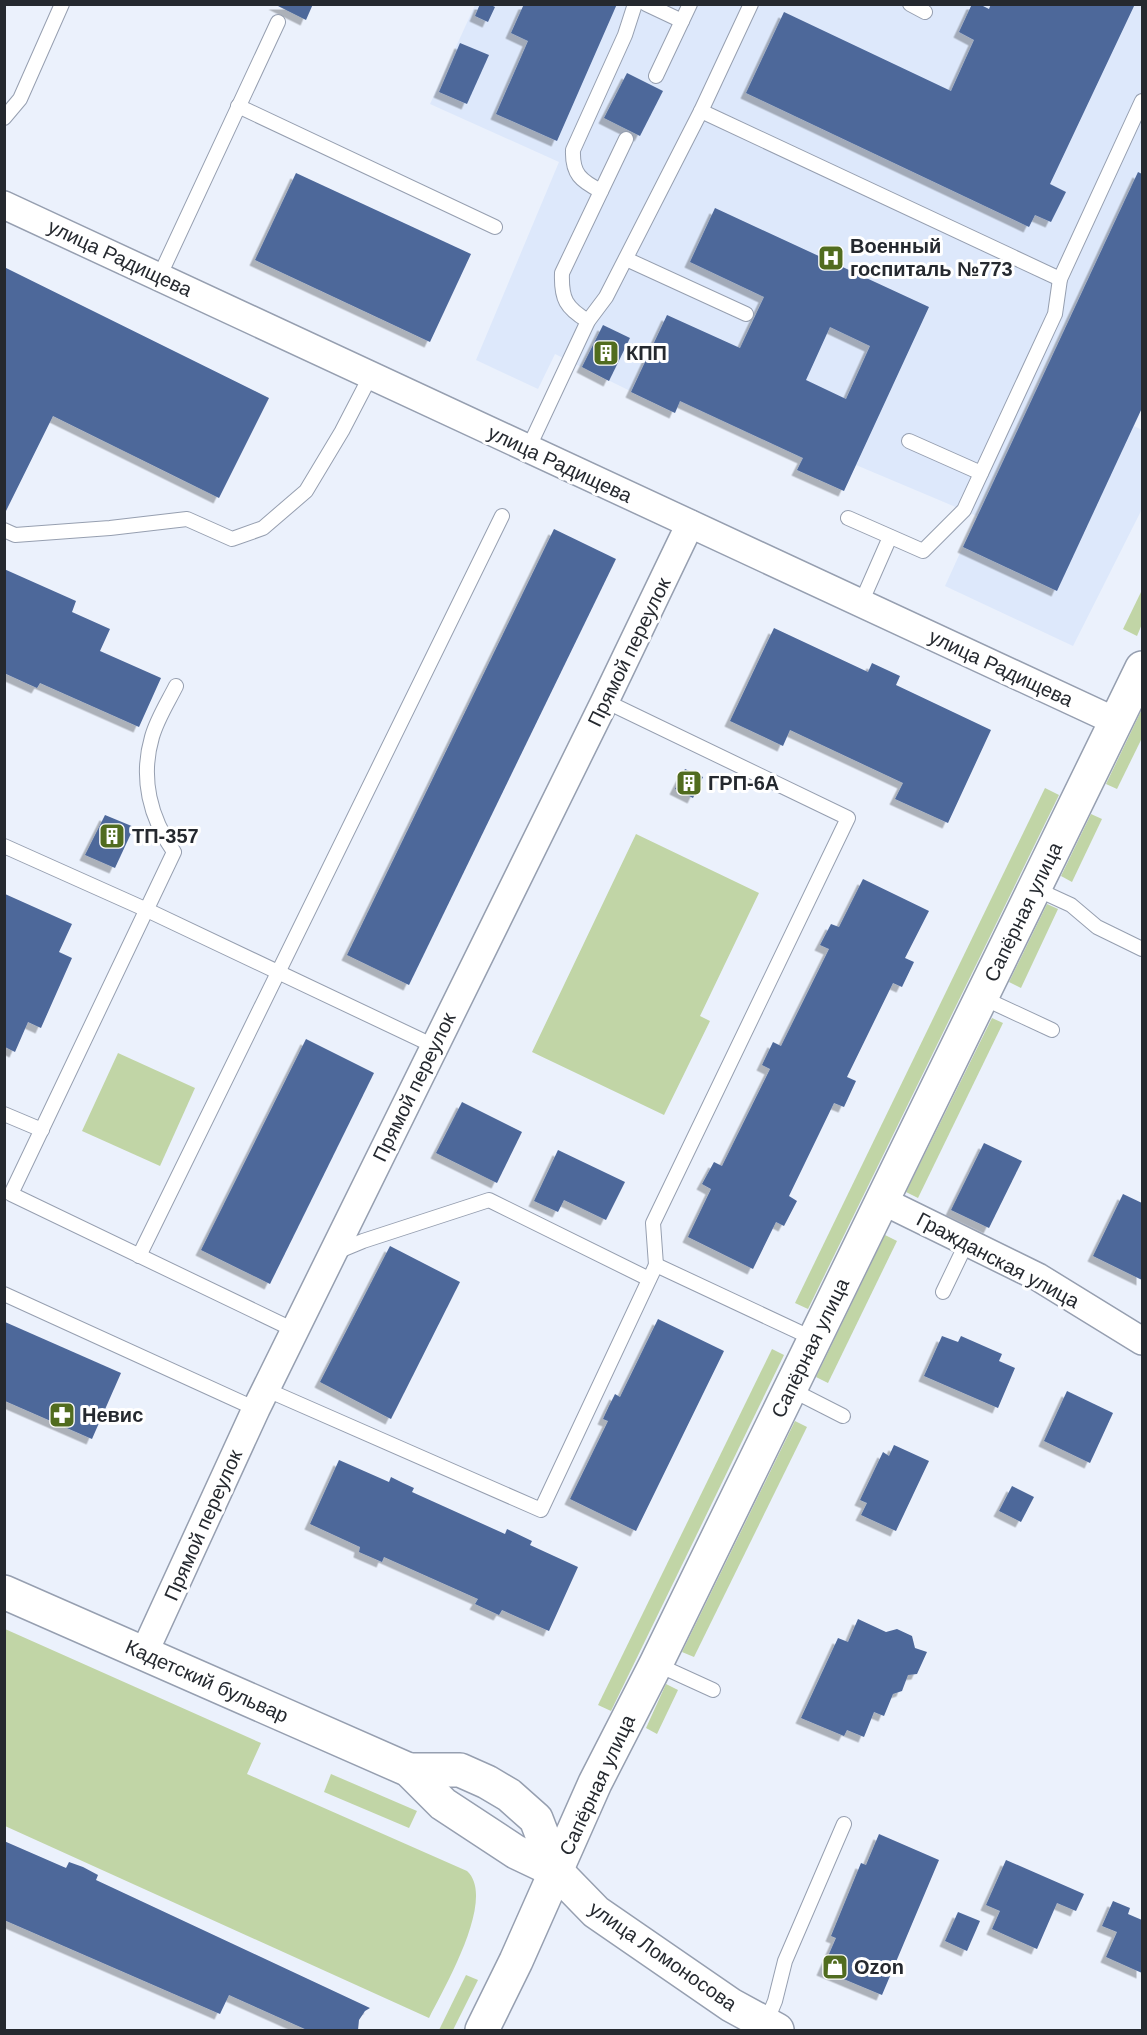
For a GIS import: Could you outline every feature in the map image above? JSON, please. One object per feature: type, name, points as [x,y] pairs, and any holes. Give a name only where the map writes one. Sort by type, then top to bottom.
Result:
[{"type":"street","name":"улица Радищева","points":[[4,205],[1117,722]]},
{"type":"street","name":"Прямой переулок","points":[[144,1653],[294,1330],[690,524]]},
{"type":"street","name":"Сапёрная улица","points":[[482,2031],[516,1961],[595,1783],[656,1664],[1143,668]]},
{"type":"street","name":"Гражданская улица","points":[[883,1201],[1038,1277],[1143,1341]]},
{"type":"street","name":"Кадетский бульвар","points":[[4,1592],[409,1770],[443,1804],[516,1852],[556,1871]]},
{"type":"street","name":"Кадетский бульвар","points":[[409,1770],[460,1770],[487,1782],[509,1796],[536,1819],[556,1871]]},
{"type":"street","name":"улица Ломоносова","points":[[556,1871],[596,1912],[731,2005],[771,2028]]},
{"type":"lane","points":[[4,118],[20,99],[62,4]]},
{"type":"lane","points":[[601,191],[578,176],[572,163],[573,150],[625,35],[635,4]]},
{"type":"lane","points":[[646,4],[682,21]]},
{"type":"lane","points":[[656,76],[690,4]]},
{"type":"lane","points":[[528,449],[588,321],[606,297],[626,259],[752,4]]},
{"type":"lane","points":[[910,4],[925,12]]},
{"type":"lane","points":[[160,276],[278,22]]},
{"type":"lane","points":[[848,518],[923,551],[964,510],[1055,314],[1060,279],[1143,101]]},
{"type":"lane","points":[[238,106],[495,227]]},
{"type":"lane","points":[[701,111],[1060,279]]},
{"type":"lane","points":[[588,321],[572,312],[565,301],[561,288],[562,273],[626,139]]},
{"type":"lane","points":[[626,259],[746,314]]},
{"type":"lane","points":[[4,530],[15,535],[110,528],[187,519],[232,538],[263,528],[306,490],[342,431],[371,375]]},
{"type":"lane","points":[[909,441],[981,473]]},
{"type":"lane","points":[[139,1256],[502,516]]},
{"type":"lane","points":[[861,603],[890,537]]},
{"type":"lane","points":[[176,686],[152,736],[147,765],[148,795],[154,818],[174,852],[11,1194],[294,1330]]},
{"type":"lane","points":[[4,1294],[541,1510],[656,1265],[652,1223],[848,818],[605,701]]},
{"type":"lane","points":[[4,846],[147,910],[434,1046]]},
{"type":"lane","points":[[1034,888],[1071,905],[1097,927],[1143,949]]},
{"type":"lane","points":[[981,997],[1052,1030]]},
{"type":"lane","points":[[4,1114],[42,1130]]},
{"type":"lane","points":[[331,1255],[363,1241],[489,1200],[649,1279]]},
{"type":"lane","points":[[943,1292],[967,1242]]},
{"type":"lane","points":[[656,1265],[814,1340]]},
{"type":"lane","points":[[790,1389],[843,1416]]},
{"type":"lane","points":[[656,1664],[714,1690]]},
{"type":"lane","points":[[771,2028],[785,1961],[844,1824]]},
{"type":"shaded area","name":"Военный госпиталь №773","points":[[475,5],[1142,5],[1142,408],[1134,426],[1142,430],[1142,509],[1073,646],[945,586],[977,516],[856,465],[844,491],[797,470],[802,458],[681,402],[675,413],[555,354],[538,389],[476,360],[559,162],[430,104]]},
{"type":"green space","points":[[1142,590],[1142,624],[1137,636],[1123,629]]},
{"type":"green space","points":[[1142,709],[1142,738],[1117,789],[1106,784]]},
{"type":"green space","points":[[1045,788],[1059,795],[808,1309],[795,1303]]},
{"type":"green space","points":[[1091,814],[1102,819],[1072,882],[1061,876]]},
{"type":"green space","points":[[636,834],[759,893],[700,1016],[710,1021],[664,1115],[532,1052]]},
{"type":"green space","points":[[1047,904],[1058,909],[1021,988],[1009,982]]},
{"type":"green space","points":[[992,1018],[1003,1023],[918,1198],[906,1192]]},
{"type":"green space","points":[[118,1053],[195,1088],[160,1166],[82,1131]]},
{"type":"green space","points":[[885,1235],[897,1241],[828,1383],[816,1377]]},
{"type":"green space","points":[[772,1349],[784,1355],[611,1711],[598,1705]]},
{"type":"green space","points":[[795,1421],[807,1427],[694,1657],[682,1652]]},
{"type":"green space","points":[[5,1629],[261,1743],[247,1774],[467,1871],[475,1884],[476,1901],[472,1921],[456,1965],[429,2018],[5,1826]]},
{"type":"green space","points":[[666,1684],[678,1690],[657,1734],[646,1728]]},
{"type":"green space","points":[[331,1774],[417,1811],[409,1828],[324,1792]]},
{"type":"green space","points":[[466,1975],[478,1980],[453,2030],[439,2030]]},
{"type":"building","points":[[274,4],[313,4],[306,20]]},
{"type":"building","points":[[480,4],[495,7],[488,22],[475,16]]},
{"type":"building","points":[[524,4],[617,4],[557,141],[496,114],[528,41],[511,33]]},
{"type":"building","points":[[972,4],[979,4],[989,9],[991,4],[1135,4],[1050,184],[1066,192],[1051,222],[1035,215],[1029,227],[746,93],[784,12],[951,91],[974,40],[959,32]]},
{"type":"building","points":[[460,43],[489,55],[467,104],[439,92]]},
{"type":"building","points":[[627,73],[663,91],[640,136],[604,118]]},
{"type":"building","points":[[1138,172],[1142,174],[1142,408],[1057,591],[963,547]]},
{"type":"building","points":[[296,173],[471,254],[430,342],[255,260]]},
{"type":"building","points":[[715,208],[929,307],[844,491],[797,470],[803,458],[680,401],[675,413],[631,392],[667,315],[740,348],[764,297],[690,262]],"holes":[[[830,327],[870,346],[846,399],[806,380]]]},
{"type":"building","points":[[4,267],[269,398],[219,498],[53,416],[6,511],[4,510]]},
{"type":"building","name":"КПП","points":[[603,325],[630,338],[609,381],[582,367]]},
{"type":"building","points":[[554,529],[616,559],[409,985],[347,955]]},
{"type":"building","points":[[4,569],[76,601],[72,612],[110,629],[100,651],[161,678],[139,727],[40,683],[37,688],[4,673]]},
{"type":"building","points":[[774,628],[868,672],[872,663],[900,676],[896,685],[991,730],[948,823],[895,799],[903,783],[790,730],[783,746],[730,721]]},
{"type":"building","name":"ГРП-6А","points":[[685,769],[703,777],[693,798],[675,789]]},
{"type":"building","name":"ТП-357","points":[[105,815],[134,827],[115,868],[85,855]]},
{"type":"building","points":[[863,879],[929,911],[905,958],[914,962],[902,987],[893,983],[847,1077],[856,1081],[844,1107],[834,1103],[789,1196],[797,1201],[784,1226],[776,1222],[753,1269],[688,1237],[711,1189],[702,1184],[714,1162],[722,1166],[770,1069],[762,1065],[773,1042],[781,1046],[829,949],[820,945],[831,924],[839,927]]},
{"type":"building","points":[[5,894],[72,924],[59,952],[72,958],[41,1028],[28,1022],[15,1052],[5,1047]]},
{"type":"building","points":[[306,1039],[374,1073],[270,1284],[201,1250]]},
{"type":"building","points":[[462,1102],[522,1132],[497,1183],[436,1153]]},
{"type":"building","points":[[984,1143],[1022,1161],[989,1228],[951,1210]]},
{"type":"building","points":[[558,1150],[625,1182],[606,1220],[564,1200],[558,1212],[534,1201]]},
{"type":"building","points":[[1123,1194],[1142,1203],[1142,1280],[1093,1256]]},
{"type":"building","points":[[390,1246],[460,1282],[391,1419],[320,1382]]},
{"type":"building","points":[[658,1319],[724,1351],[636,1531],[570,1499],[608,1421],[603,1419],[609,1406],[615,1394],[620,1397]]},
{"type":"building","points":[[5,1322],[121,1373],[92,1439],[5,1401]]},
{"type":"building","points":[[942,1336],[958,1342],[961,1336],[1002,1354],[999,1361],[1015,1368],[998,1408],[924,1376]]},
{"type":"building","points":[[1067,1391],[1113,1413],[1090,1463],[1044,1441]]},
{"type":"building","points":[[894,1445],[929,1461],[896,1531],[861,1515],[867,1503],[860,1500],[883,1452],[889,1456]]},
{"type":"building","points":[[339,1460],[389,1482],[391,1477],[414,1488],[412,1492],[505,1534],[507,1529],[532,1541],[530,1545],[578,1567],[549,1631],[502,1610],[499,1615],[475,1604],[478,1599],[384,1557],[382,1562],[359,1552],[360,1547],[310,1524]]},
{"type":"building","points":[[1012,1486],[1034,1497],[1021,1522],[999,1511]]},
{"type":"building","points":[[858,1619],[886,1632],[897,1629],[912,1636],[915,1648],[927,1652],[917,1674],[908,1675],[902,1691],[893,1694],[884,1716],[874,1712],[864,1737],[847,1730],[844,1736],[801,1718],[838,1638],[848,1642]]},
{"type":"building","points":[[879,1834],[939,1860],[882,1995],[822,1970],[836,1938],[831,1936],[861,1863],[866,1865]]},
{"type":"building","points":[[4,1841],[66,1868],[69,1862],[83,1867],[98,1875],[96,1880],[370,2008],[359,2020],[358,2030],[307,2030],[229,1995],[220,2014],[4,1920]]},
{"type":"building","points":[[1006,1860],[1084,1894],[1076,1911],[1057,1903],[1037,1949],[992,1929],[1000,1911],[986,1905]]},
{"type":"building","points":[[1113,1901],[1130,1908],[1128,1914],[1142,1920],[1142,1973],[1106,1957],[1117,1932],[1102,1926]]},
{"type":"building","points":[[958,1912],[980,1921],[967,1951],[945,1941]]},
{"type":"place","name":"Военный госпиталь №773","points":[[831,258]]},
{"type":"place","name":"КПП","points":[[606,353]]},
{"type":"place","name":"ГРП-6А","points":[[689,783]]},
{"type":"place","name":"ТП-357","points":[[112,836]]},
{"type":"place","name":"Невис","points":[[62,1415]]},
{"type":"place","name":"Ozon","points":[[835,1967]]}]
